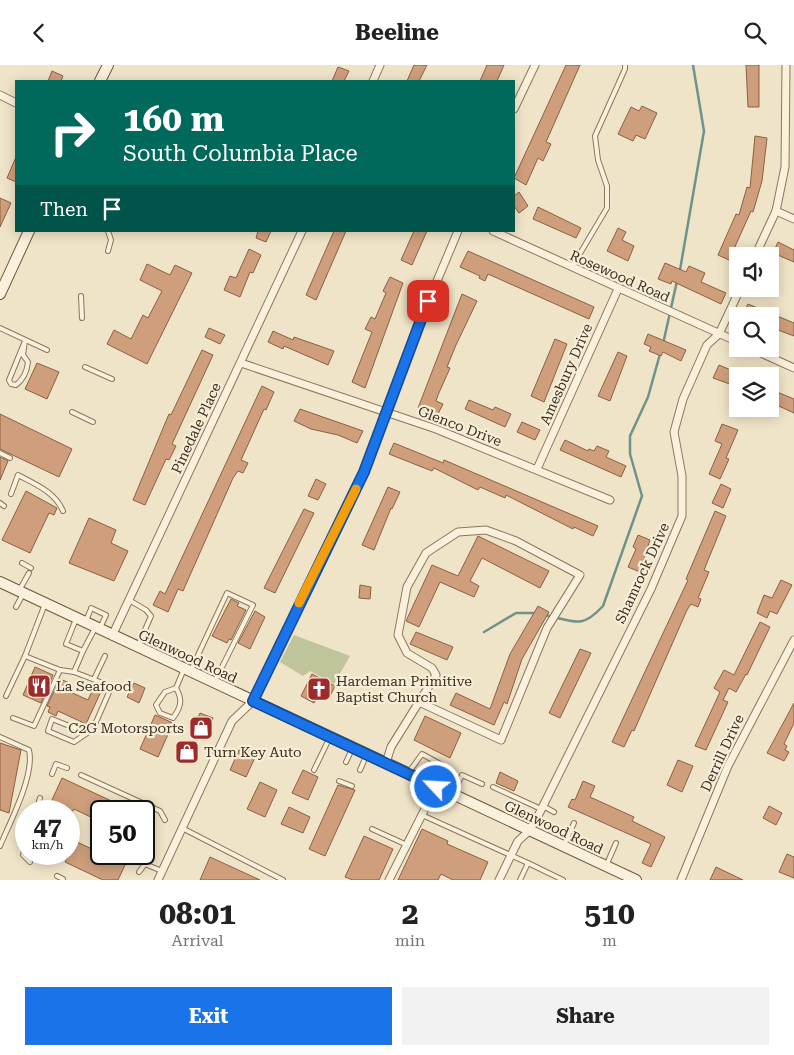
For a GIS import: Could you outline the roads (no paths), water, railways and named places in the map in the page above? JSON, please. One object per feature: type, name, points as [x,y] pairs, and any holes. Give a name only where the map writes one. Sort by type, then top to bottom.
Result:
[{"type":"main road","points":[[100,80],[108,65]]},
{"type":"main road","points":[[0,295],[29,232]]},
{"type":"main road","name":"Glenwood Road","points":[[1,585],[21,592],[632,879]]},
{"type":"street","points":[[372,80],[380,65]]},
{"type":"street","points":[[515,107],[534,65]]},
{"type":"street","points":[[759,247],[776,211],[785,167],[786,65]]},
{"type":"street","points":[[0,95],[15,102]]},
{"type":"street","points":[[776,211],[794,219]]},
{"type":"street","name":"Pinedale Place","points":[[112,636],[302,232]]},
{"type":"street","points":[[158,880],[232,721],[253,701],[364,472],[388,412],[421,319],[458,232]]},
{"type":"street","name":"Rosewood Road","points":[[495,232],[729,338]]},
{"type":"street","name":"Amesbury Drive","points":[[538,469],[618,289]]},
{"type":"street","name":"Shamrock Drive","points":[[499,880],[518,841],[529,831],[542,807],[651,589],[682,516],[682,476],[674,432],[683,399],[707,345],[719,334],[736,297]]},
{"type":"street","points":[[770,357],[794,368]]},
{"type":"street","name":"Glenco Drive","points":[[241,363],[388,412],[538,469],[610,500]]},
{"type":"street","points":[[386,763],[391,747],[419,701],[436,675],[432,668],[406,653],[398,635],[407,587],[426,553],[458,532],[486,530],[516,541],[580,575],[548,628],[501,739],[419,701]]},
{"type":"street","name":"Derrill Drive","points":[[681,880],[728,766],[794,641]]},
{"type":"street","points":[[389,880],[436,787]]},
{"type":"lane","points":[[572,268],[607,208],[607,186],[598,160],[595,136],[625,69],[625,65]]},
{"type":"lane","points":[[108,232],[110,240],[108,251]]},
{"type":"lane","points":[[81,296],[82,318]]},
{"type":"lane","points":[[0,327],[47,351]]},
{"type":"lane","points":[[25,341],[23,355],[28,362],[27,369],[22,380],[16,385],[12,384],[9,380],[25,341]]},
{"type":"lane","points":[[85,367],[112,379]]},
{"type":"lane","points":[[72,412],[93,422]]},
{"type":"lane","points":[[0,453],[10,458]]},
{"type":"lane","points":[[11,494],[18,475],[42,487],[60,503],[63,511]]},
{"type":"lane","points":[[22,563],[31,568]]},
{"type":"lane","points":[[16,607],[28,573]]},
{"type":"lane","points":[[176,688],[181,703],[173,718],[160,713],[156,705],[164,692],[176,688],[200,648],[226,593],[253,605],[214,683]]},
{"type":"lane","points":[[129,600],[146,610],[151,616],[137,648]]},
{"type":"lane","points":[[6,696],[25,656],[45,604]]},
{"type":"lane","points":[[74,672],[83,651],[106,615],[90,610],[80,621],[66,644],[83,651]]},
{"type":"lane","points":[[25,656],[60,670],[74,672],[108,685],[110,690],[93,729],[74,742],[48,731],[52,719],[87,733]]},
{"type":"lane","points":[[94,679],[105,656]]},
{"type":"lane","points":[[13,718],[34,726],[60,670]]},
{"type":"lane","points":[[0,737],[29,750],[31,760],[0,846]]},
{"type":"lane","points":[[314,770],[330,737]]},
{"type":"lane","points":[[346,762],[353,747]]},
{"type":"lane","points":[[360,771],[367,754]]},
{"type":"lane","points":[[408,773],[422,754],[435,760],[442,765],[436,787]]},
{"type":"lane","points":[[52,773],[56,764],[66,768]]},
{"type":"lane","points":[[81,775],[160,811],[165,820]]},
{"type":"lane","points":[[453,795],[462,775],[482,784]]},
{"type":"lane","points":[[339,781],[352,786]]},
{"type":"lane","points":[[493,787],[554,812]]},
{"type":"lane","points":[[422,815],[563,880]]},
{"type":"lane","points":[[563,847],[574,823]]},
{"type":"lane","points":[[182,828],[283,880]]},
{"type":"lane","points":[[372,829],[407,845]]},
{"type":"lane","points":[[605,866],[616,843]]},
{"type":"lane","points":[[520,880],[528,863]]},
{"type":"lane","points":[[140,872],[144,865]]},
{"type":"lane","points":[[147,865],[162,871]]},
{"type":"lane","points":[[56,876],[63,879]]},
{"type":"waterway","points":[[680,270],[704,131],[693,65]]},
{"type":"waterway","points":[[663,344],[677,281]]},
{"type":"waterway","points":[[545,615],[577,622],[589,618],[603,606],[642,496],[630,454],[630,436],[648,397],[660,354]]},
{"type":"waterway","points":[[484,632],[516,613],[537,613]]},
{"type":"place","name":"La Seafood","points":[[39,686]]},
{"type":"place","name":"Hardeman Primitive Baptist Church","points":[[319,689]]},
{"type":"place","name":"C2G Motorsports","points":[[201,728]]},
{"type":"place","name":"Turn Key Auto","points":[[187,752]]}]
